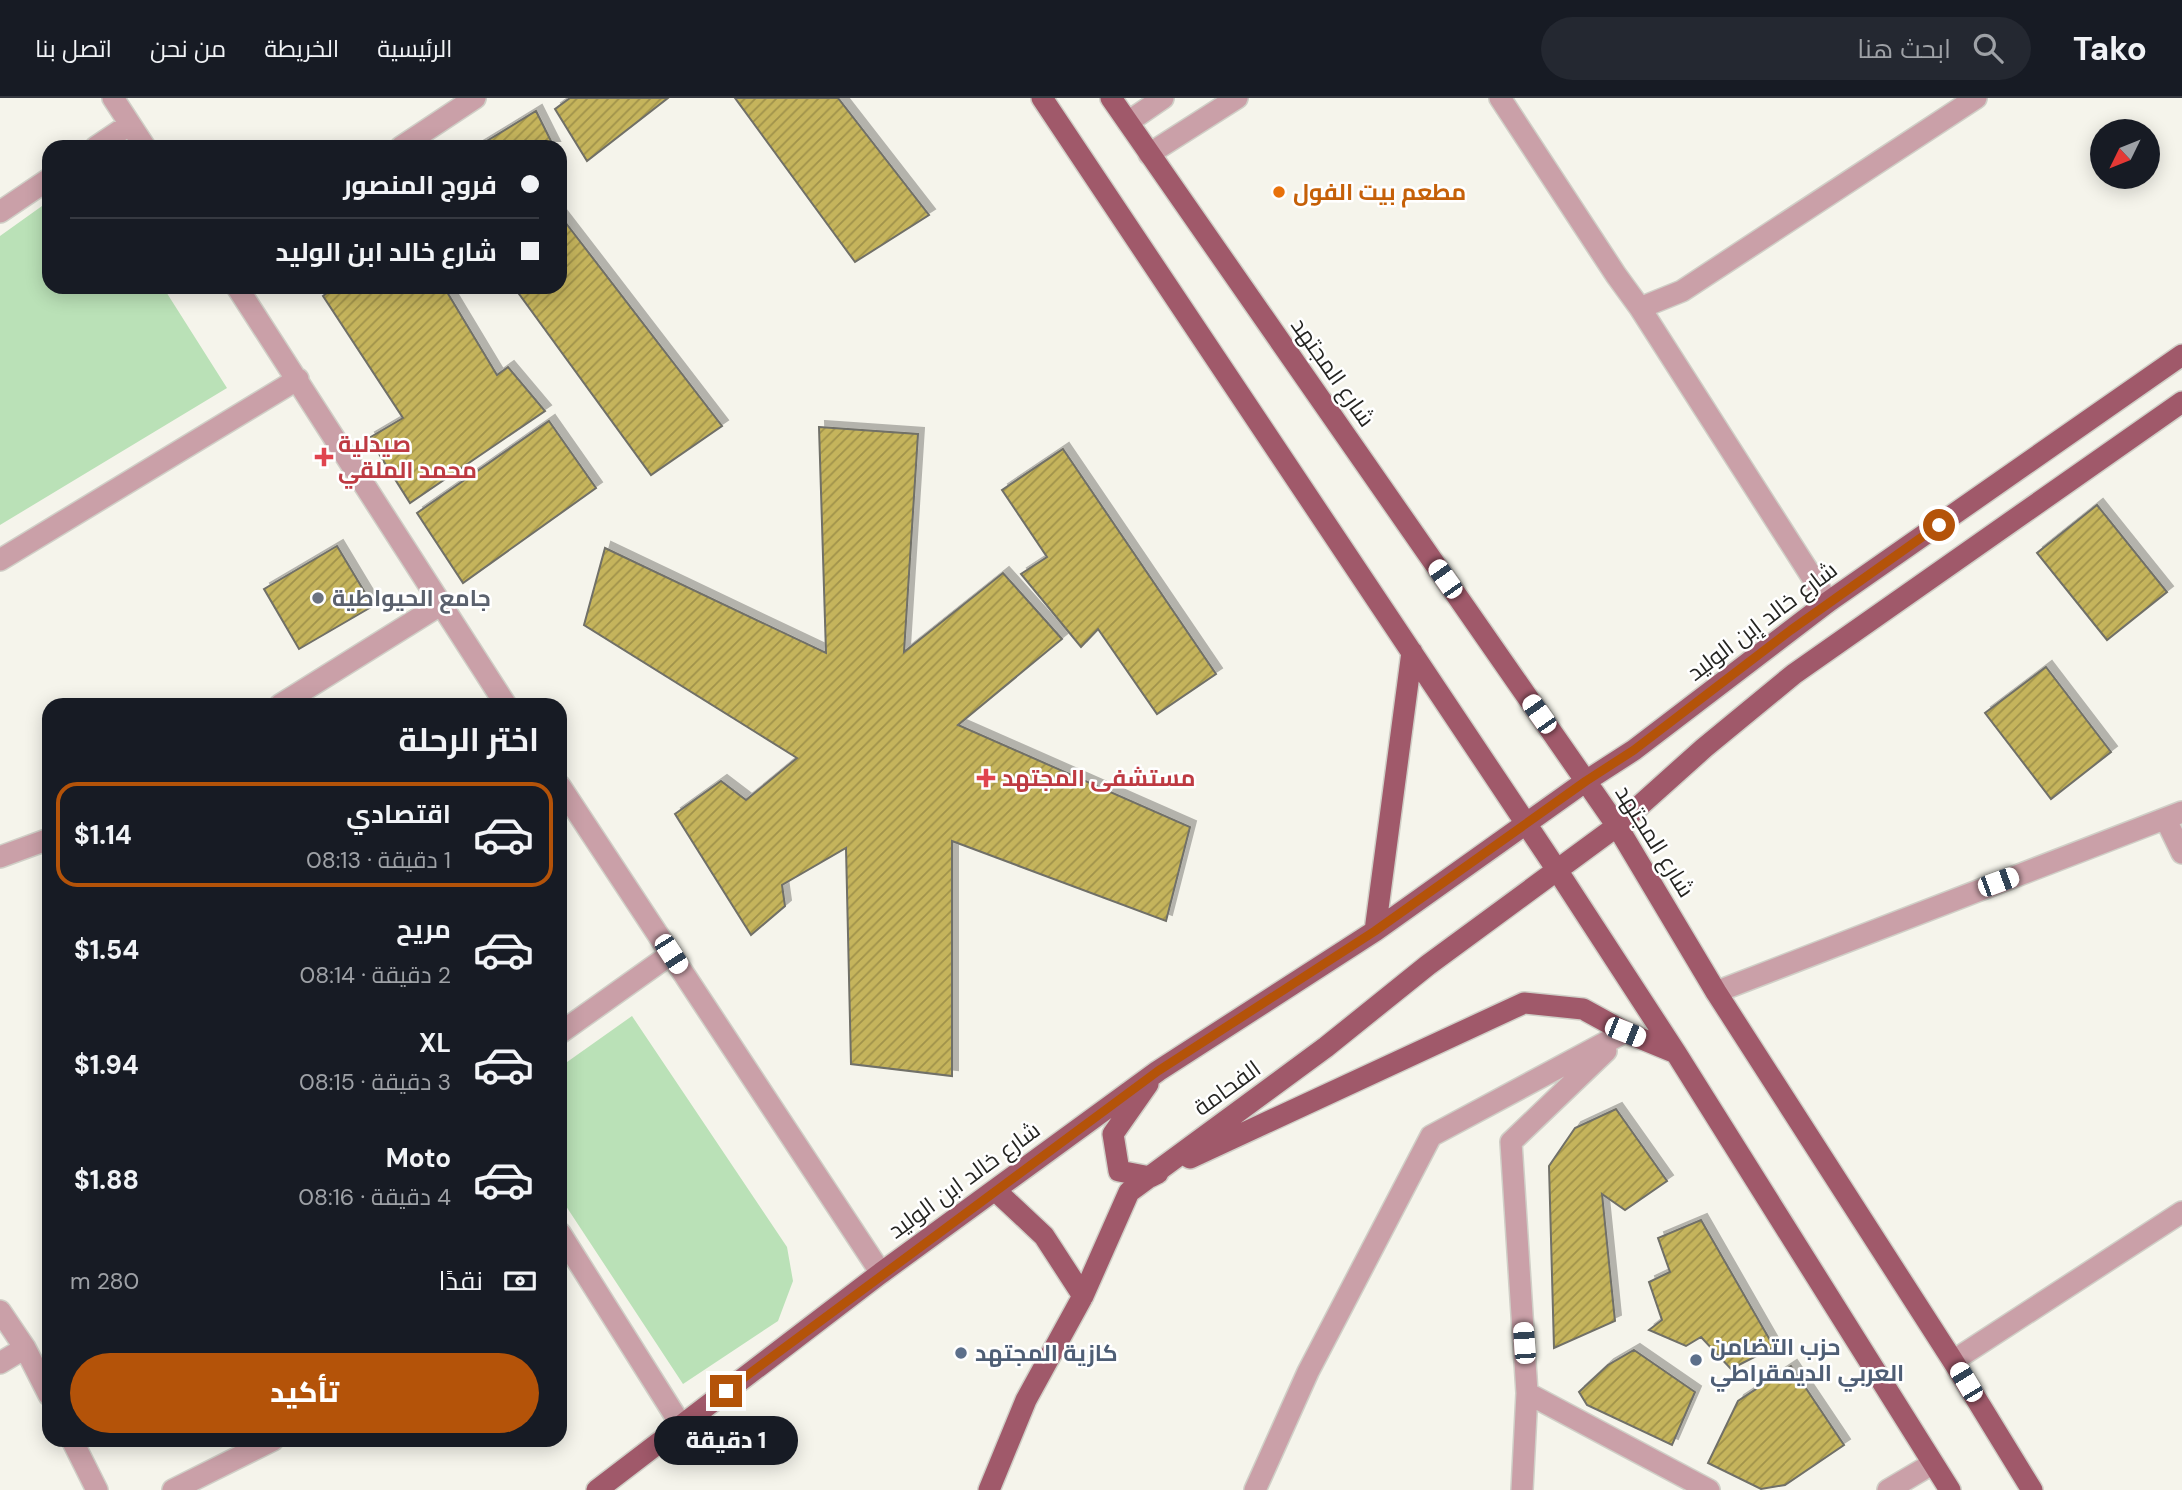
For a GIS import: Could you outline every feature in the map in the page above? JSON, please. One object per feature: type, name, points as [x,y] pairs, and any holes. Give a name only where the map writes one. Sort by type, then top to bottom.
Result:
[{"type":"main road","points":[[1042,98],[1557,870],[1676,1053],[1950,1490]]},
{"type":"main road","name":"شارع المجتهد","points":[[1111,98],[1617,826],[1716,992],[1953,1361],[2032,1490]]},
{"type":"main road","name":"شارع خالد إبن الوليد","points":[[1375,931],[1681,716],[1828,602],[2182,355]]},
{"type":"main road","points":[[1617,826],[1740,718],[1849,632],[2182,402]]},
{"type":"main road","points":[[1375,931],[1412,652]]},
{"type":"main road","name":"الفحامة","points":[[989,1490],[1026,1400],[1083,1296],[1129,1192],[1617,826]]},
{"type":"main road","name":"شارع خالد ابن الوليد","points":[[597,1490],[881,1273],[1158,1071],[1375,931]]},
{"type":"main road","points":[[1158,1071],[1113,1134],[1119,1171],[1150,1177],[1524,1003],[1583,1009],[1625,1032],[1676,1053]]},
{"type":"main road","points":[[995,1190],[1044,1236],[1083,1296]]},
{"type":"street","points":[[113,98],[140,140]]},
{"type":"street","points":[[1128,122],[1163,98]]},
{"type":"street","points":[[1149,154],[1237,98]]},
{"type":"street","points":[[1500,98],[1640,308],[1828,602]]},
{"type":"street","points":[[1640,308],[1682,291],[1976,98]]},
{"type":"street","points":[[410,140],[463,101]]},
{"type":"street","points":[[106,140],[130,124]]},
{"type":"street","points":[[0,212],[42,184]]},
{"type":"street","points":[[242,294],[501,698]]},
{"type":"street","points":[[0,560],[298,379]]},
{"type":"street","points":[[291,698],[440,606]]},
{"type":"street","points":[[567,797],[881,1273]]},
{"type":"street","points":[[1716,992],[1788,962],[2174,816],[2182,853]]},
{"type":"street","points":[[0,857],[42,842]]},
{"type":"street","points":[[567,1028],[671,954]]},
{"type":"street","points":[[1522,1490],[1527,1393],[1511,1142],[1625,1032]]},
{"type":"street","points":[[1255,1490],[1308,1372],[1431,1136],[1625,1032]]},
{"type":"street","points":[[1953,1361],[2182,1212]]},
{"type":"street","points":[[567,1257],[681,1424]]},
{"type":"street","points":[[0,1311],[25,1348],[42,1381]]},
{"type":"street","points":[[0,1363],[25,1348]]},
{"type":"street","points":[[1527,1393],[1709,1490]]},
{"type":"street","points":[[76,1447],[97,1490]]},
{"type":"street","points":[[173,1490],[259,1447]]},
{"type":"street","points":[[1888,1490],[1933,1464]]},
{"type":"green space","points":[[42,206],[42,294],[167,294],[227,388],[0,525],[0,236]]},
{"type":"green space","points":[[632,1016],[787,1247],[793,1281],[778,1321],[683,1384],[567,1208],[567,1062]]},
{"type":"building","points":[[570,98],[668,98],[587,161],[555,109]]},
{"type":"building","points":[[735,98],[838,98],[929,215],[855,262]]},
{"type":"building","points":[[536,111],[550,140],[488,140]]},
{"type":"building","points":[[567,224],[722,426],[651,475],[519,294],[567,294]]},
{"type":"building","points":[[448,294],[497,375],[508,367],[545,411],[410,503],[369,438],[403,418],[323,296]]},
{"type":"building","points":[[549,421],[596,488],[463,583],[417,513]]},
{"type":"building","points":[[819,427],[918,434],[904,652],[1003,573],[1062,639],[958,725],[1190,827],[1166,921],[952,841],[952,1076],[851,1064],[846,848],[782,885],[785,906],[751,935],[675,814],[721,781],[746,800],[797,758],[584,625],[605,548],[826,653]]},
{"type":"building","points":[[1063,449],[1216,674],[1157,714],[1098,629],[1081,647],[1021,574],[1047,557],[1002,490]]},
{"type":"building","points":[[2097,505],[2167,592],[2107,640],[2037,553]]},
{"type":"building","name":"جامع الحيواطية","points":[[337,546],[373,606],[299,649],[264,589]]},
{"type":"building","points":[[2046,667],[2111,752],[2051,799],[1985,713]]},
{"type":"building","points":[[1616,1109],[1667,1181],[1625,1210],[1602,1194],[1615,1321],[1554,1348],[1549,1166],[1575,1128]]},
{"type":"building","points":[[1701,1220],[1774,1347],[1731,1369],[1701,1337],[1686,1346],[1649,1330],[1662,1320],[1649,1282],[1670,1272],[1658,1238]]},
{"type":"building","points":[[1634,1350],[1695,1392],[1672,1445],[1587,1405],[1579,1392],[1608,1365]]},
{"type":"building","points":[[1791,1366],[1844,1445],[1785,1485],[1761,1489],[1708,1463],[1738,1401]]},
{"type":"place","name":"مطعم بيت الفول","points":[[1279,192]]},
{"type":"place","name":"صيدلية محمد الملقي","points":[[324,457]]},
{"type":"place","name":"جامع الحيواطية","points":[[318,598]]},
{"type":"place","name":"مستشفى المجتهد","points":[[986,778]]},
{"type":"place","name":"كازية المجتهد","points":[[961,1353]]},
{"type":"place","name":"حزب التضامن العربي الديمقراطي","points":[[1696,1360]]},
{"type":"route","points":[[726,1391],[881,1273],[1158,1071],[1375,931],[1634,750],[1828,602],[1939,525]]}]
